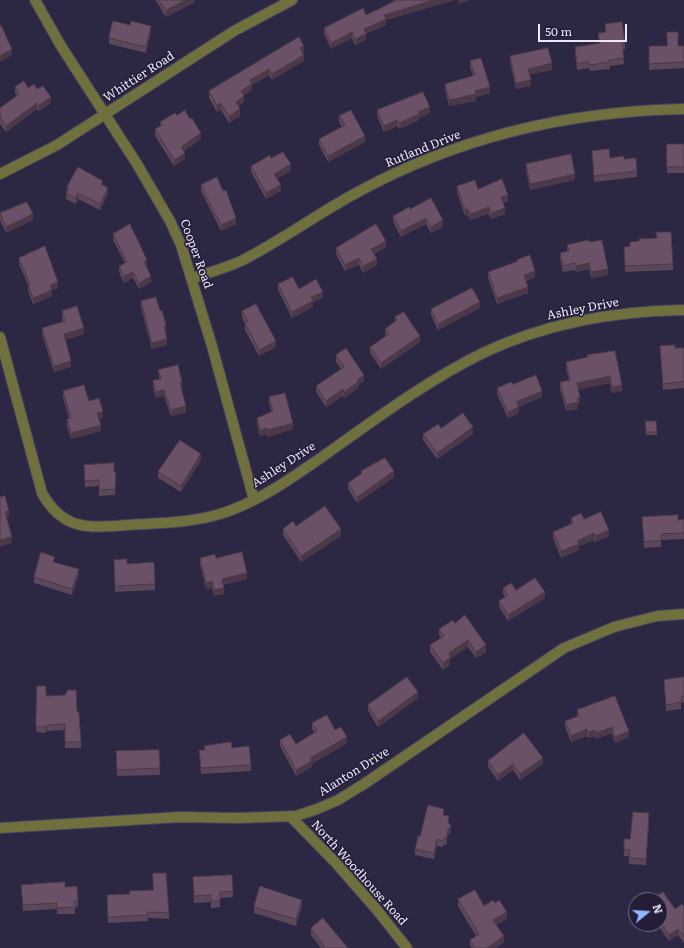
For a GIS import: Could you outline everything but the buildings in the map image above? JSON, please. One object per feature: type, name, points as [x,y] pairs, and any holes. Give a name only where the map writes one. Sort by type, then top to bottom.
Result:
[{"type":"street","name":"Cooper Road","points":[[35,0],[61,46],[105,114],[170,221],[181,245],[192,278],[254,500]]},
{"type":"street","name":"Whittier Road","points":[[0,174],[57,145],[234,31],[292,0]]},
{"type":"street","name":"Rutland Drive","points":[[192,278],[240,261],[355,193],[398,172],[492,136],[587,115],[644,110],[684,109]]},
{"type":"street","name":"Ashley Drive","points":[[0,337],[42,493],[52,508],[65,520],[77,525],[102,527],[197,520],[220,514],[254,500],[287,481],[413,393],[450,370],[510,341],[564,324],[593,318],[649,311],[684,310]]},
{"type":"street","name":"Alanton Drive","points":[[0,828],[180,817],[290,816],[317,809],[338,800],[564,648],[614,627],[657,616],[684,614]]},
{"type":"street","name":"North Woodhouse Road","points":[[290,816],[335,862],[377,910],[407,948]]}]
